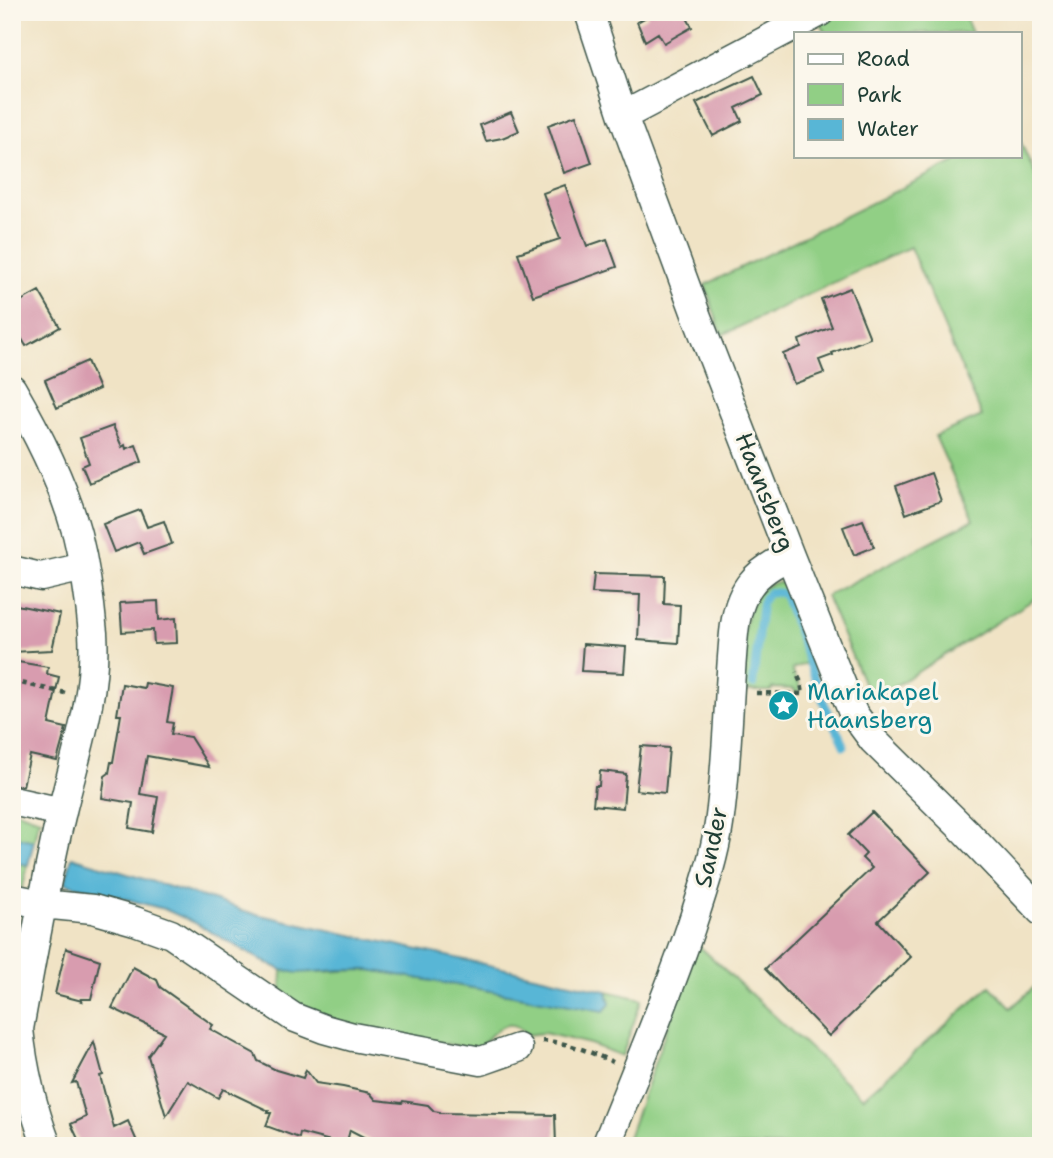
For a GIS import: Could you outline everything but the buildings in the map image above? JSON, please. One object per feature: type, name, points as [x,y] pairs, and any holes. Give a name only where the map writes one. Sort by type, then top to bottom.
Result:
[{"type":"street","name":"Haansberg","points":[[589,12],[623,116],[697,317],[842,689],[858,720],[873,740],[1041,911]]},
{"type":"street","points":[[623,116],[820,12]]},
{"type":"street","points":[[12,389],[29,419],[76,532],[84,567],[93,636],[89,699],[42,904],[19,1029],[32,1132]]},
{"type":"street","name":"Sander","points":[[606,1146],[677,967],[708,877],[719,825],[734,632],[740,600],[761,573],[772,564],[790,556]]},
{"type":"street","points":[[12,570],[41,577],[84,567]]},
{"type":"street","points":[[12,800],[62,812]]},
{"type":"street","points":[[12,898],[93,909],[171,934],[293,1017],[324,1029],[481,1061],[518,1048]]},
{"type":"path","points":[[730,693],[803,694],[796,671]]},
{"type":"path","points":[[12,681],[89,699]]},
{"type":"path","points":[[518,1048],[537,1040],[555,1041],[574,1046],[635,1073]]},
{"type":"green space","points":[[841,12],[963,12],[972,32],[826,32],[821,23]]},
{"type":"green space","points":[[1021,143],[1041,187],[1041,595],[874,699],[867,691],[826,596],[973,520],[935,436],[982,416],[910,247],[722,335],[705,285],[963,158],[1021,158]]},
{"type":"green space","points":[[779,582],[787,585],[819,658],[792,669],[797,682],[799,681],[800,692],[795,692],[794,689],[772,688],[771,691],[739,691],[742,644],[749,610],[756,596],[766,587]]},
{"type":"green space","points":[[12,809],[42,820],[38,822],[34,841],[12,836]]},
{"type":"green space","points":[[12,862],[28,865],[23,887],[12,888]]},
{"type":"green space","points":[[697,944],[863,1098],[990,986],[1011,1008],[1041,981],[1041,1146],[625,1146]]},
{"type":"green space","points":[[282,970],[370,970],[604,1011],[610,1004],[607,991],[642,999],[622,1056],[590,1044],[544,1033],[526,1035],[513,1025],[500,1028],[477,1049],[353,1028],[281,996]]},
{"type":"water","points":[[12,836],[34,841],[28,865],[12,862]]},
{"type":"water","points":[[72,857],[242,911],[607,991],[610,1004],[604,1011],[370,970],[298,973],[282,970],[164,909],[65,883]]},
{"type":"waterway","points":[[753,684],[762,603],[770,592],[781,593],[785,597],[822,698],[844,746]]},
{"type":"place","name":"Mariakapel Haansberg","points":[[784,706]]}]
